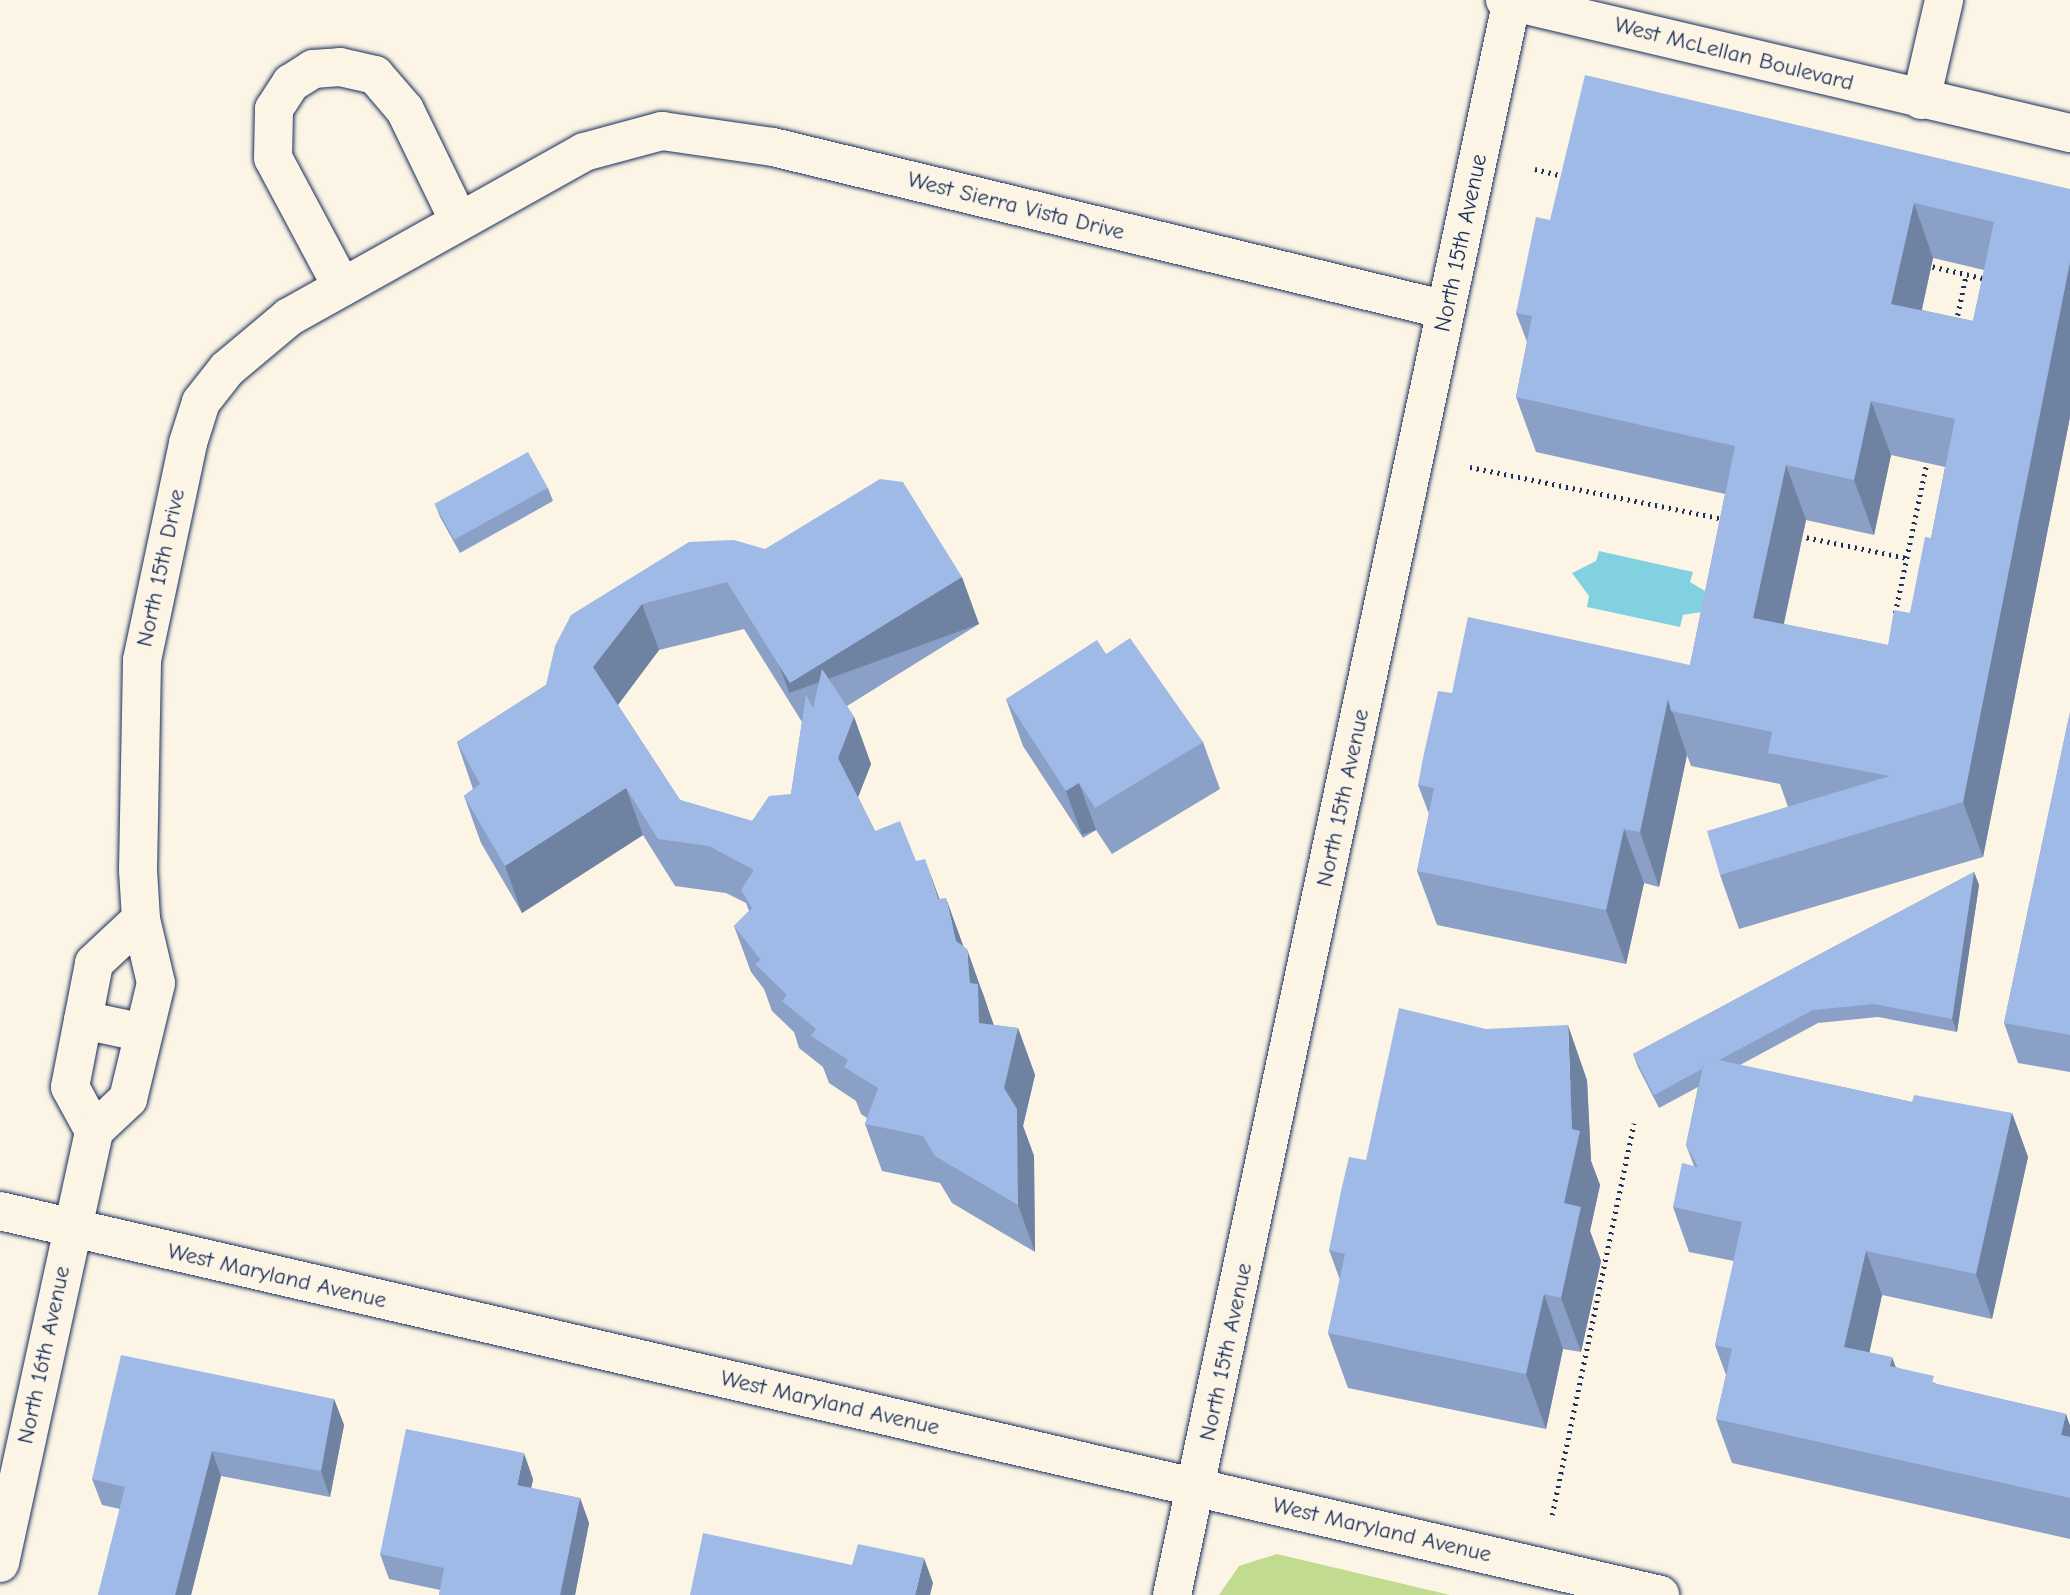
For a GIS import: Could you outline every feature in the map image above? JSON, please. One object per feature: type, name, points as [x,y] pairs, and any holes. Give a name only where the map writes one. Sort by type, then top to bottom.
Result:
[{"type":"street","points":[[1921,100],[1944,0]]},
{"type":"street","name":"West McLellan Boulevard","points":[[1510,1],[2070,133]]},
{"type":"street","name":"North 15th Avenue","points":[[1172,1595],[1198,1487],[1510,1]]},
{"type":"street","points":[[342,287],[273,158],[274,109],[291,83],[313,69],[340,67],[375,75],[405,110],[459,221]]},
{"type":"street","name":"West Sierra Vista Drive","points":[[584,152],[662,131],[773,147],[1446,310]]},
{"type":"street","name":"North 15th Drive","points":[[94,1131],[128,1099],[156,983],[141,919],[142,660],[191,433],[201,402],[227,369],[289,317],[584,152]]},
{"type":"street","points":[[71,1229],[94,1131],[70,1087],[94,963],[141,919]]},
{"type":"street","points":[[83,1020],[144,1033]]},
{"type":"street","name":"West Maryland Avenue","points":[[0,1211],[1660,1595]]},
{"type":"street","name":"North 16th Avenue","points":[[0,1563],[71,1229]]},
{"type":"path","points":[[1535,169],[1574,178]]},
{"type":"path","points":[[1913,262],[1992,280]]},
{"type":"path","points":[[1954,329],[1966,275]]},
{"type":"path","points":[[1892,627],[1929,450]]},
{"type":"path","points":[[1470,467],[1737,523]]},
{"type":"path","points":[[1790,534],[1907,558]]},
{"type":"path","points":[[1552,1515],[1634,1123]]},
{"type":"green space","points":[[1277,1554],[1450,1595],[1219,1595],[1239,1566]]},
{"type":"water","points":[[1599,551],[1693,572],[1690,582],[1705,591],[1701,612],[1683,615],[1680,627],[1587,607],[1589,596],[1572,573],[1596,561]]},
{"type":"building","points":[[1585,75],[2070,189],[2070,262],[1963,802],[1720,875],[1707,831],[1890,776],[1768,753],[1772,732],[1671,711],[1668,699],[1640,832],[1624,829],[1606,910],[1417,871],[1434,788],[1418,785],[1423,758],[1438,691],[1452,693],[1468,617],[1690,665],[1735,446],[1516,397],[1532,316],[1516,313],[1536,217],[1550,220]],"holes":[[[1914,203],[1994,222],[1973,321],[1891,304]],[[1871,401],[1955,419],[1931,538],[1925,537],[1910,613],[1894,610],[1888,645],[1753,618],[1786,465],[1854,480]]]},
{"type":"building","points":[[528,452],[548,488],[454,540],[434,504]]},
{"type":"building","points":[[880,479],[903,482],[962,577],[790,683],[727,582],[642,604],[593,667],[680,800],[752,821],[769,796],[791,794],[806,695],[813,708],[822,669],[854,717],[838,758],[875,831],[900,821],[916,861],[925,859],[938,899],[946,898],[956,941],[967,949],[970,983],[978,984],[979,1023],[1018,1028],[1004,1088],[1017,1109],[1018,1205],[935,1156],[923,1136],[865,1124],[878,1088],[844,1067],[848,1060],[811,1036],[816,1029],[782,1001],[787,995],[755,964],[761,960],[734,926],[752,908],[741,890],[754,870],[709,846],[658,839],[626,788],[505,866],[464,796],[480,784],[457,742],[546,685],[555,646],[571,615],[689,542],[734,540],[765,549]]},
{"type":"building","points":[[1130,638],[1203,742],[1095,808],[1079,783],[1066,791],[1006,699],[1097,640],[1106,654]]},
{"type":"building","points":[[2070,712],[2070,1035],[2004,1023]]},
{"type":"building","points":[[1974,872],[1952,1019],[1874,1004],[1813,1010],[1719,1060],[1705,1057],[1702,1069],[1654,1095],[1633,1054]]},
{"type":"building","points":[[1399,1008],[1486,1029],[1568,1025],[1572,1129],[1580,1131],[1564,1203],[1581,1207],[1561,1298],[1544,1294],[1526,1374],[1328,1333],[1345,1254],[1329,1250],[1341,1191],[1349,1157],[1366,1160]]},
{"type":"building","points":[[1705,1057],[1912,1102],[1914,1095],[2012,1113],[1976,1274],[1866,1251],[1844,1347],[1892,1357],[1890,1366],[1934,1376],[1932,1383],[2066,1414],[2061,1435],[2070,1437],[2070,1498],[1716,1419],[1732,1349],[1715,1345],[1742,1222],[1673,1207],[1682,1163],[1698,1167],[1686,1145]]},
{"type":"building","points":[[121,1355],[334,1399],[321,1471],[212,1451],[175,1595],[98,1595],[125,1487],[92,1479]]},
{"type":"building","points":[[406,1429],[524,1453],[517,1485],[580,1498],[560,1595],[439,1595],[444,1568],[380,1554]]},
{"type":"building","points":[[703,1533],[852,1565],[858,1544],[924,1558],[915,1595],[690,1595]]}]
